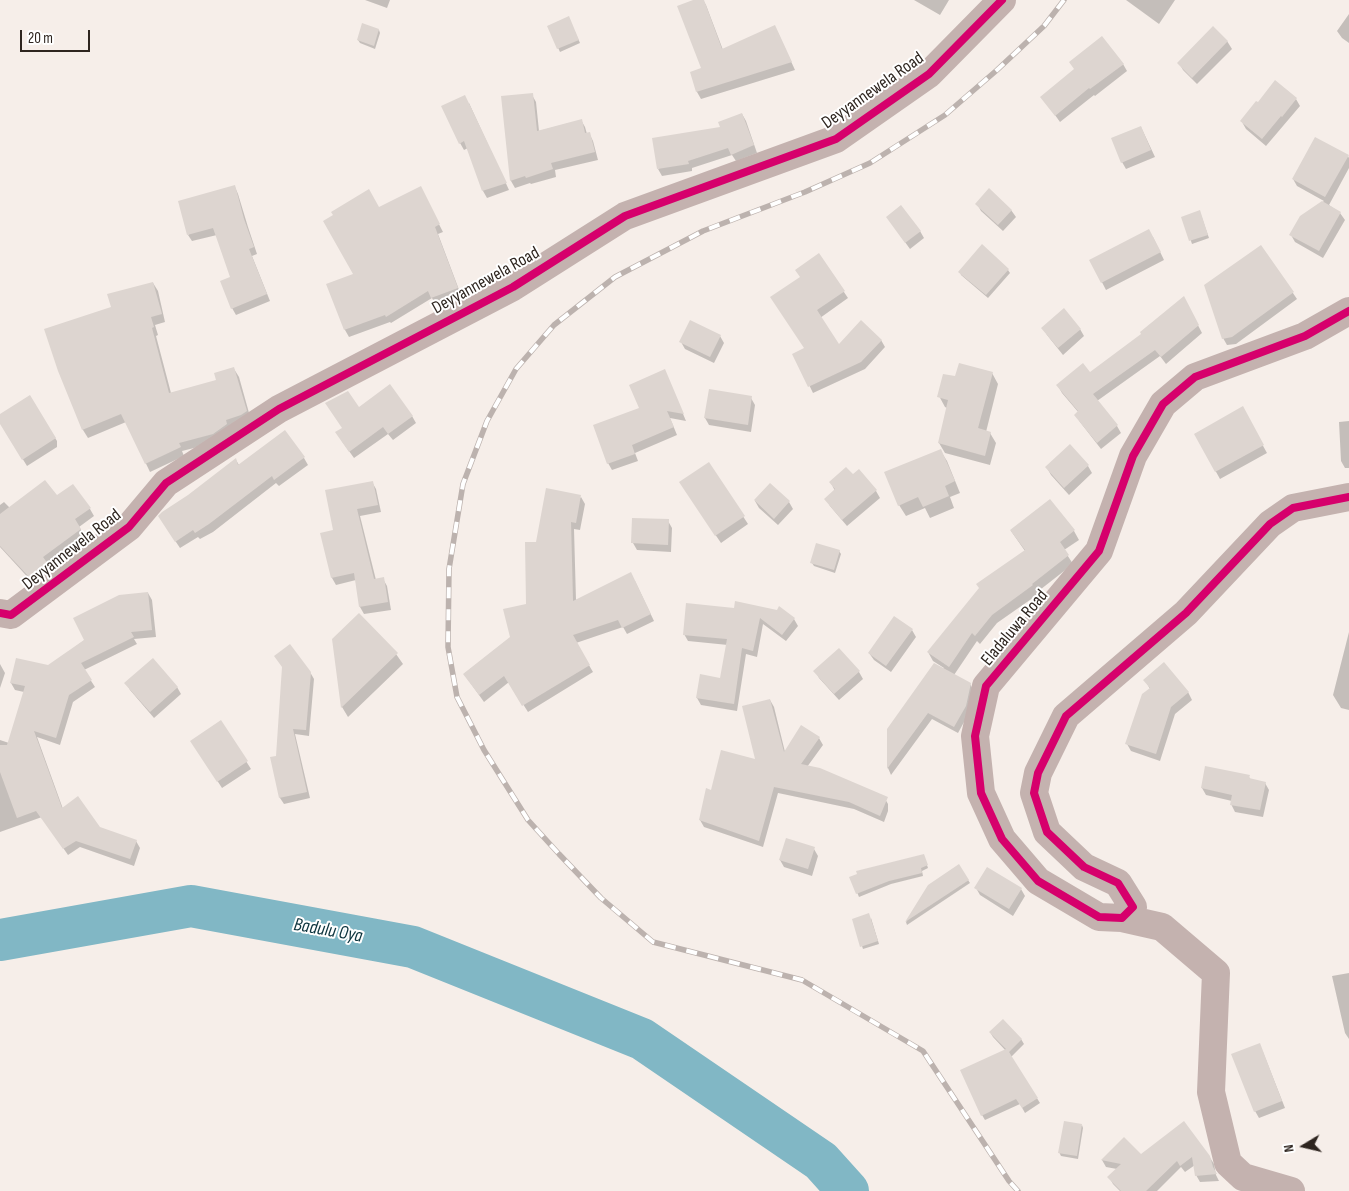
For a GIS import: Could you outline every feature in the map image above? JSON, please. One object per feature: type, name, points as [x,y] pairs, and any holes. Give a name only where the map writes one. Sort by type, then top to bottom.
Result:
[{"type":"street","name":"Deyyannewela Road","points":[[0,613],[11,615],[129,527],[166,483],[279,409],[513,287],[625,216],[836,138],[929,74],[1002,0]]},
{"type":"street","name":"Eladaluwa Road","points":[[1291,1191],[1242,1177],[1228,1163],[1211,1092],[1216,973],[1162,927],[1122,918],[1099,917],[1038,881],[1002,839],[982,793],[975,736],[986,686],[1099,551],[1133,456],[1163,404],[1195,377],[1305,336],[1349,310]]},
{"type":"street","points":[[1122,918],[1133,907],[1118,883],[1084,867],[1047,832],[1034,793],[1038,773],[1066,716],[1186,613],[1270,524],[1293,508],[1349,496]]},
{"type":"building","points":[[693,0],[704,0],[722,49],[775,25],[792,62],[696,92],[690,72],[701,68],[677,6]]},
{"type":"building","points":[[569,16],[579,40],[557,49],[547,26]]},
{"type":"building","points":[[362,23],[379,29],[374,46],[357,40]]},
{"type":"building","points":[[1213,26],[1228,41],[1192,78],[1177,63]]},
{"type":"building","points":[[1102,36],[1124,64],[1089,88],[1055,116],[1040,97],[1074,69],[1069,62]]},
{"type":"building","points":[[1275,80],[1297,98],[1262,139],[1240,121]]},
{"type":"building","points":[[533,93],[537,131],[582,119],[585,133],[590,132],[595,152],[551,163],[553,169],[510,181],[501,96]]},
{"type":"building","points":[[465,95],[507,183],[482,191],[464,141],[459,144],[441,106]]},
{"type":"building","points":[[742,113],[754,145],[731,155],[728,148],[688,161],[689,164],[657,169],[652,138],[720,127],[718,122]]},
{"type":"building","points":[[1141,126],[1151,150],[1121,163],[1111,138]]},
{"type":"building","points":[[1315,137],[1349,155],[1325,197],[1292,179]]},
{"type":"building","points":[[235,185],[254,247],[249,249],[267,294],[231,309],[220,281],[230,277],[213,228],[187,235],[178,201]]},
{"type":"building","points":[[421,186],[440,224],[435,227],[458,288],[431,298],[428,291],[386,317],[385,315],[344,330],[326,284],[353,274],[323,221],[333,215],[331,212],[369,189],[379,207]]},
{"type":"building","points":[[989,188],[1012,210],[998,225],[975,204]]},
{"type":"building","points":[[1322,201],[1341,212],[1319,251],[1289,235],[1300,216]]},
{"type":"building","points":[[901,205],[921,231],[905,243],[886,217]]},
{"type":"building","points":[[1200,210],[1208,235],[1189,241],[1181,217]]},
{"type":"building","points":[[1149,229],[1161,252],[1101,283],[1089,260]]},
{"type":"building","points":[[982,244],[1009,269],[986,295],[958,272]]},
{"type":"building","points":[[1261,245],[1294,292],[1232,337],[1222,339],[1204,285]]},
{"type":"building","points":[[819,253],[845,291],[817,310],[839,344],[861,320],[882,340],[861,362],[808,387],[792,354],[804,348],[770,297],[800,277],[795,270]]},
{"type":"building","points":[[153,282],[162,314],[151,317],[154,327],[152,328],[169,393],[216,380],[214,373],[234,367],[247,411],[226,420],[227,424],[213,434],[179,443],[181,447],[145,464],[121,414],[82,430],[58,371],[44,329],[111,307],[107,294]]},
{"type":"building","points":[[1184,296],[1199,325],[1161,357],[1155,350],[1093,394],[1118,425],[1097,443],[1074,415],[1078,411],[1056,385],[1083,363],[1090,372],[1141,334],[1140,332]]},
{"type":"building","points":[[1064,308],[1081,329],[1058,348],[1041,328]]},
{"type":"building","points":[[690,320],[721,335],[710,357],[679,342]]},
{"type":"building","points":[[959,363],[993,372],[978,428],[991,432],[985,456],[938,443],[948,400],[937,397],[943,374],[955,376]]},
{"type":"building","points":[[665,369],[684,414],[667,411],[674,427],[632,445],[635,454],[607,464],[593,425],[639,408],[629,385]]},
{"type":"building","points":[[390,384],[413,416],[388,434],[383,427],[349,452],[335,432],[342,428],[325,403],[348,391],[359,407]]},
{"type":"building","points":[[709,389],[752,396],[748,425],[704,418]]},
{"type":"building","points":[[30,395],[56,438],[22,460],[0,424],[0,414]]},
{"type":"building","points":[[1243,406],[1264,445],[1215,472],[1194,434]]},
{"type":"building","points":[[285,430],[305,457],[274,480],[272,476],[209,524],[195,533],[193,530],[175,542],[158,516],[236,458],[238,465]]},
{"type":"building","points":[[1070,444],[1089,465],[1064,488],[1045,467]]},
{"type":"building","points":[[941,449],[955,481],[945,486],[949,496],[923,507],[918,497],[898,506],[884,472]]},
{"type":"building","points":[[709,462],[745,516],[715,536],[679,482]]},
{"type":"building","points":[[846,467],[853,474],[859,469],[877,490],[842,520],[824,499],[835,489],[829,482]]},
{"type":"building","points":[[45,480],[57,495],[73,484],[91,508],[75,519],[81,529],[43,557],[48,564],[30,578],[0,546],[0,514]]},
{"type":"building","points":[[373,481],[378,505],[357,509],[374,579],[384,577],[388,602],[359,607],[354,573],[331,578],[320,533],[333,530],[325,490]]},
{"type":"building","points":[[770,483],[790,501],[774,519],[754,500]]},
{"type":"building","points":[[546,488],[581,495],[576,523],[571,522],[573,601],[631,572],[651,614],[622,628],[618,620],[573,635],[590,665],[522,706],[504,676],[479,695],[463,674],[510,637],[503,609],[526,604],[525,542],[536,542]]},
{"type":"building","points":[[1050,499],[1075,530],[1060,542],[1069,555],[1033,585],[992,615],[975,636],[972,633],[949,667],[927,652],[979,588],[976,584],[1025,550],[1010,530]]},
{"type":"building","points":[[632,518],[669,519],[668,545],[631,543]]},
{"type":"building","points":[[816,543],[840,550],[834,570],[810,563]]},
{"type":"building","points":[[148,592],[152,630],[131,632],[134,637],[81,663],[92,680],[69,695],[56,738],[34,731],[62,808],[78,796],[100,827],[137,840],[130,859],[76,841],[63,849],[36,811],[17,818],[0,772],[0,745],[7,745],[25,686],[10,683],[16,658],[48,665],[84,640],[73,618],[119,595]]},
{"type":"building","points":[[735,601],[777,610],[779,606],[795,618],[782,635],[760,618],[753,651],[742,648],[734,704],[696,698],[700,674],[720,678],[727,639],[683,635],[686,603],[734,608]]},
{"type":"building","points":[[359,613],[398,653],[341,708],[332,639]]},
{"type":"building","points":[[894,616],[913,629],[886,666],[868,653]]},
{"type":"building","points":[[290,644],[311,672],[306,730],[293,729],[307,792],[279,798],[270,757],[276,756],[282,667],[274,656]]},
{"type":"building","points":[[839,648],[860,671],[834,694],[813,671]]},
{"type":"building","points":[[153,658],[178,687],[150,712],[124,683]]},
{"type":"building","points":[[1164,662],[1189,692],[1171,707],[1156,754],[1125,744],[1142,694],[1150,688],[1143,680]]},
{"type":"building","points":[[934,663],[971,683],[966,706],[954,727],[928,713],[887,769],[887,729]]},
{"type":"building","points":[[770,699],[784,752],[801,725],[820,737],[801,764],[820,768],[888,797],[880,816],[849,802],[774,787],[759,841],[699,820],[706,788],[711,790],[721,750],[755,759],[742,706]]},
{"type":"building","points":[[221,720],[248,761],[217,782],[190,741]]},
{"type":"building","points":[[1205,766],[1250,775],[1249,778],[1266,782],[1260,810],[1230,805],[1232,795],[1201,788]]},
{"type":"building","points":[[786,838],[815,847],[808,869],[779,860]]},
{"type":"building","points":[[924,854],[928,865],[921,868],[922,873],[889,881],[856,894],[849,877],[857,874],[856,871]]},
{"type":"building","points":[[959,864],[969,880],[905,922],[928,885]]},
{"type":"building","points":[[987,867],[1022,888],[1009,909],[974,888]]},
{"type":"building","points":[[869,913],[878,941],[860,947],[852,919]]},
{"type":"building","points":[[1003,1019],[1022,1039],[1009,1052],[1038,1098],[1022,1108],[1016,1099],[981,1116],[960,1070],[1006,1049],[989,1032]]},
{"type":"building","points":[[1260,1043],[1282,1101],[1254,1112],[1231,1054]]},
{"type":"building","points":[[1064,1121],[1082,1124],[1077,1156],[1058,1153]]},
{"type":"building","points":[[1184,1121],[1210,1156],[1217,1174],[1195,1176],[1192,1157],[1180,1166],[1177,1161],[1146,1191],[1121,1191],[1107,1177],[1121,1164],[1101,1160],[1124,1137],[1141,1154]]},
{"type":"waterway","name":"Badulu Oya","points":[[0,940],[191,906],[413,947],[642,1039],[821,1161],[848,1191]]},
{"type":"railway","points":[[1018,1191],[1009,1181],[923,1051],[802,980],[653,942],[601,898],[559,854],[528,820],[484,750],[457,697],[448,647],[449,569],[463,484],[487,421],[516,369],[554,325],[615,277],[703,231],[805,192],[870,163],[945,115],[1044,26],[1064,0]]},
{"type":"cycle path","points":[[0,613],[11,615],[129,527],[166,483],[279,409],[513,287],[625,216],[836,139],[929,74],[1002,0]]},
{"type":"cycle path","points":[[1349,311],[1305,336],[1195,377],[1163,404],[1133,456],[1099,551],[986,686],[975,736],[981,793],[1002,839],[1038,881],[1099,917],[1122,918],[1133,907],[1118,883],[1084,867],[1047,832],[1034,793],[1038,773],[1066,716],[1186,613],[1270,524],[1293,508],[1349,497]]}]
